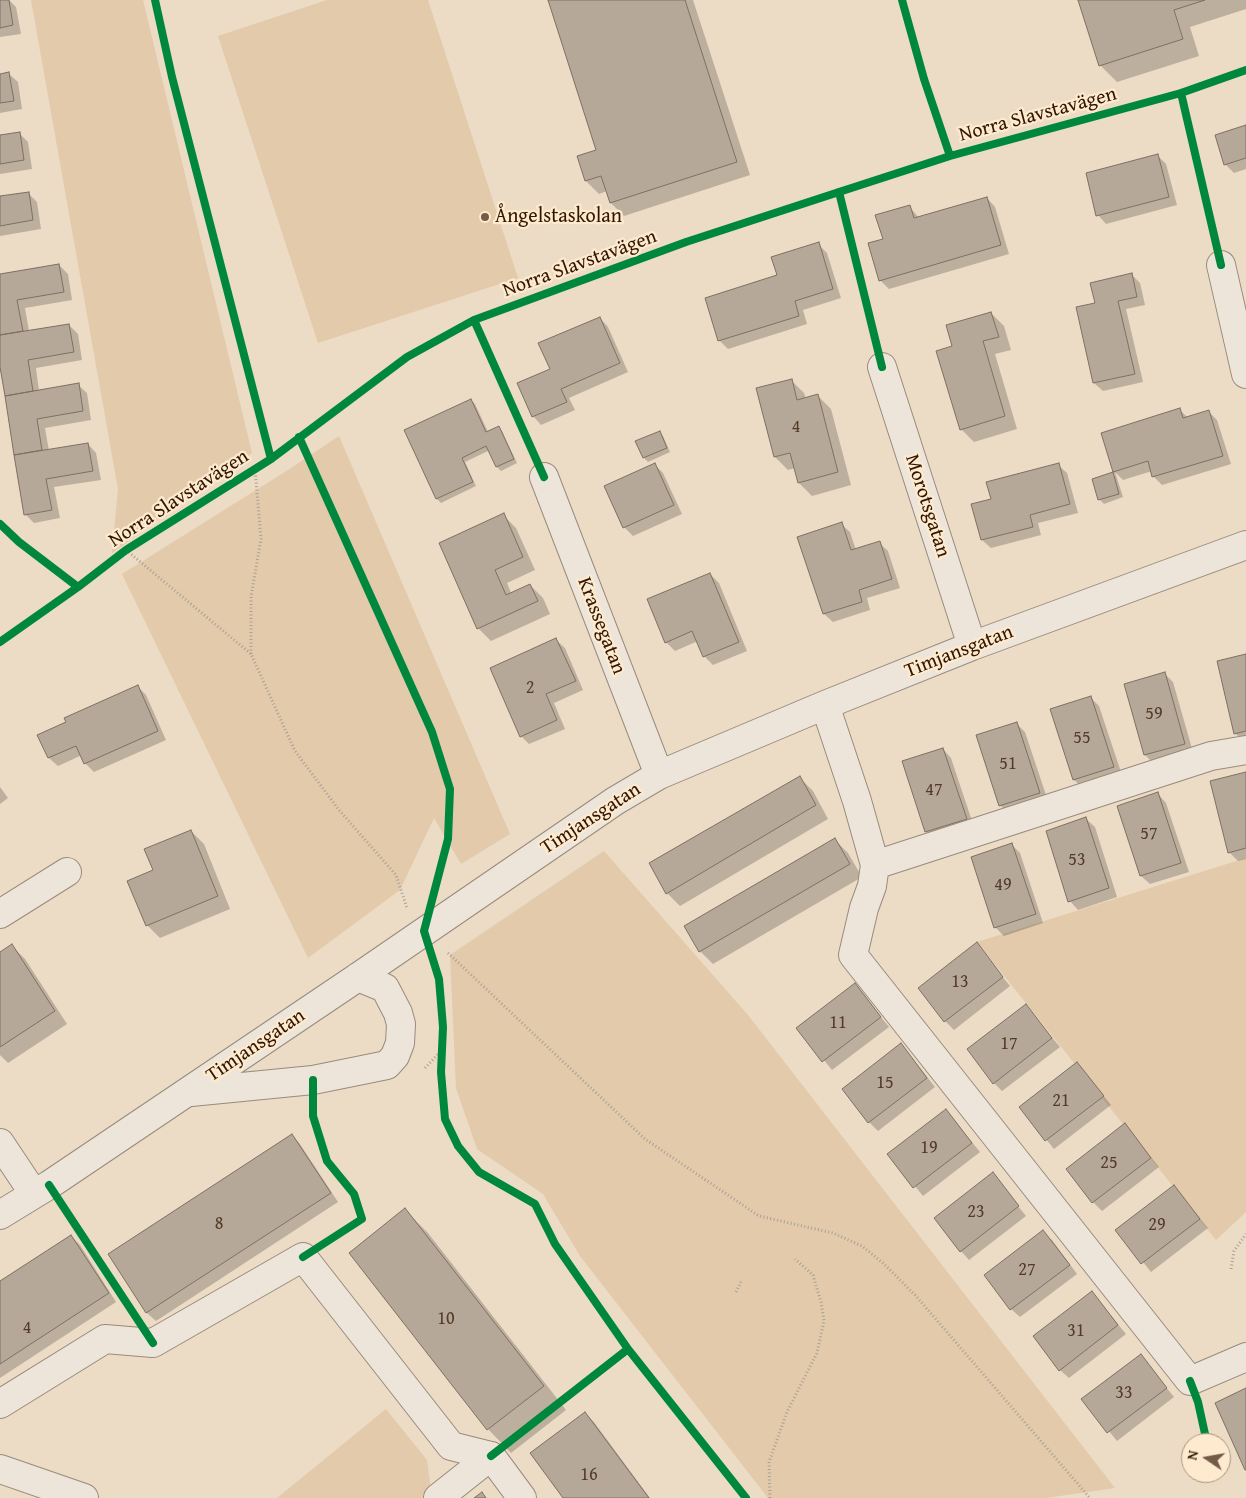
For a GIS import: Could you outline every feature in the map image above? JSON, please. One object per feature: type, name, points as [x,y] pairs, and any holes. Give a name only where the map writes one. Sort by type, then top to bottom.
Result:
[{"type":"street","points":[[1221,264],[1246,374]]},
{"type":"street","name":"Morotsgatan","points":[[882,367],[972,646]]},
{"type":"street","name":"Krassegatan","points":[[544,477],[659,775]]},
{"type":"street","name":"Timjansgatan","points":[[0,1216],[358,978],[615,801],[659,775],[825,704],[972,646],[1246,545]]},
{"type":"street","points":[[825,704],[857,801],[875,864],[872,886],[864,908],[853,955],[1190,1381],[1246,1356]]},
{"type":"street","points":[[875,864],[1210,756],[1246,750]]},
{"type":"street","points":[[0,914],[67,872]]},
{"type":"street","points":[[187,1093],[313,1080],[387,1065],[395,1056],[400,1043],[401,1024],[398,1013],[385,988],[358,978]]},
{"type":"street","points":[[0,1143],[34,1194]]},
{"type":"street","points":[[0,1404],[105,1338],[153,1343],[303,1257],[451,1446],[491,1456],[522,1498]]},
{"type":"street","points":[[438,1498],[491,1456]]},
{"type":"street","points":[[0,1469],[84,1498]]},
{"type":"path","points":[[255,469],[261,539],[251,597],[251,654],[295,751],[339,810],[396,875],[407,908],[424,931],[645,1139],[758,1216],[833,1233],[862,1246],[883,1263],[915,1294],[1090,1498]]},
{"type":"path","points":[[126,550],[251,654]]},
{"type":"path","points":[[441,1065],[442,1042]]},
{"type":"path","points":[[1231,1269],[1234,1251],[1246,1234]]},
{"type":"path","points":[[770,1498],[769,1462],[787,1412],[817,1353],[824,1321],[821,1302],[812,1275],[795,1259]]},
{"type":"path","points":[[736,1292],[742,1280]]},
{"type":"shaded area","points":[[31,0],[143,0],[252,453],[112,553],[118,489]]},
{"type":"shaded area","points":[[327,0],[428,0],[518,278],[318,343],[218,36]]},
{"type":"shaded area","points":[[339,436],[510,834],[461,864],[434,818],[400,890],[308,958],[122,574]]},
{"type":"shaded area","points":[[604,851],[748,1015],[1115,1488],[1046,1498],[768,1498],[580,1256],[543,1194],[477,1149],[456,1088],[450,955]]},
{"type":"shaded area","points":[[1246,858],[1246,1212],[1216,1240],[977,942]]},
{"type":"shaded area","points":[[386,1409],[427,1460],[431,1490],[422,1498],[277,1498]]},
{"type":"building","points":[[0,0],[9,0],[13,25],[0,28]]},
{"type":"building","points":[[548,0],[685,0],[737,162],[610,203],[601,176],[585,181],[577,156],[596,150]]},
{"type":"building","points":[[1078,0],[1205,0],[1174,10],[1183,39],[1099,66]]},
{"type":"building","points":[[9,72],[14,101],[0,103],[0,74]]},
{"type":"building","points":[[1246,125],[1246,158],[1224,165],[1215,135]]},
{"type":"building","points":[[20,132],[24,160],[0,164],[0,135]]},
{"type":"building","points":[[1158,154],[1169,197],[1096,216],[1086,173]]},
{"type":"building","points":[[29,192],[33,220],[0,226],[0,196]]},
{"type":"building","points":[[987,197],[1001,245],[879,281],[868,243],[883,239],[875,215],[910,205],[914,218]]},
{"type":"building","points":[[819,242],[833,289],[795,301],[799,316],[718,341],[705,298],[777,275],[771,257]]},
{"type":"building","points":[[59,264],[64,292],[17,300],[23,331],[0,335],[0,274]]},
{"type":"building","points":[[1132,273],[1137,297],[1118,301],[1135,374],[1093,383],[1076,307],[1095,303],[1090,283]]},
{"type":"building","points":[[991,312],[999,337],[983,341],[1005,416],[960,430],[936,351],[952,346],[946,325]]},
{"type":"building","points":[[600,317],[620,363],[561,389],[567,402],[532,417],[517,383],[550,369],[538,343]]},
{"type":"building","points":[[69,324],[74,352],[28,360],[33,391],[5,396],[0,367],[0,335]]},
{"type":"building","points":[[792,379],[797,400],[818,394],[838,472],[798,483],[790,453],[774,457],[756,388]]},
{"type":"building","points":[[79,383],[83,411],[37,419],[42,450],[14,455],[5,396]]},
{"type":"building","points":[[471,399],[486,432],[499,426],[514,459],[496,467],[486,446],[462,458],[473,482],[436,499],[404,430]]},
{"type":"building","points":[[1180,408],[1183,418],[1209,410],[1223,456],[1152,477],[1148,461],[1113,472],[1101,433]]},
{"type":"building","points":[[660,431],[667,448],[643,458],[635,441]]},
{"type":"building","points":[[88,443],[93,471],[46,479],[52,510],[24,515],[14,455]]},
{"type":"building","points":[[655,463],[674,505],[623,528],[604,486]]},
{"type":"building","points":[[1059,463],[1070,504],[1030,515],[1033,527],[981,540],[971,504],[991,499],[986,482]]},
{"type":"building","points":[[1113,472],[1119,494],[1098,500],[1092,479]]},
{"type":"building","points":[[504,513],[523,557],[495,570],[506,595],[530,584],[538,601],[477,629],[439,543]]},
{"type":"building","points":[[842,522],[851,550],[880,541],[892,579],[859,590],[862,602],[823,614],[797,537]]},
{"type":"building","points":[[710,573],[739,642],[703,657],[692,631],[665,643],[647,599]]},
{"type":"building","points":[[556,638],[576,681],[546,694],[557,720],[520,737],[490,668]]},
{"type":"building","points":[[1246,654],[1246,731],[1234,734],[1217,661]]},
{"type":"building","points":[[1165,672],[1185,744],[1144,755],[1124,684]]},
{"type":"building","points":[[138,685],[158,731],[84,764],[76,746],[48,758],[37,735],[66,722],[64,718]]},
{"type":"building","points":[[1091,696],[1114,767],[1073,780],[1050,709]]},
{"type":"building","points":[[1017,722],[1040,793],[999,806],[976,735]]},
{"type":"building","points":[[943,748],[967,819],[925,832],[902,761]]},
{"type":"building","points":[[1246,772],[1246,848],[1228,853],[1210,781]]},
{"type":"building","points":[[800,776],[816,805],[666,894],[649,863]]},
{"type":"building","points":[[1158,792],[1181,863],[1140,876],[1117,806]]},
{"type":"building","points":[[1086,817],[1109,888],[1068,902],[1046,831]]},
{"type":"building","points":[[191,830],[218,896],[146,926],[127,881],[153,870],[144,849]]},
{"type":"building","points":[[835,838],[850,864],[699,952],[684,926]]},
{"type":"building","points":[[1012,843],[1036,914],[994,928],[971,857]]},
{"type":"building","points":[[977,942],[1003,977],[944,1022],[918,988]]},
{"type":"building","points":[[12,944],[55,1011],[0,1047],[0,952]]},
{"type":"building","points":[[855,983],[881,1017],[822,1062],[796,1028]]},
{"type":"building","points":[[1026,1004],[1052,1038],[993,1084],[967,1049]]},
{"type":"building","points":[[901,1043],[927,1078],[868,1123],[842,1089]]},
{"type":"building","points":[[1077,1062],[1104,1096],[1045,1141],[1019,1107]]},
{"type":"building","points":[[946,1109],[972,1143],[913,1188],[887,1154]]},
{"type":"building","points":[[1125,1123],[1151,1158],[1092,1203],[1066,1169]]},
{"type":"building","points":[[292,1134],[331,1193],[146,1313],[108,1254]]},
{"type":"building","points":[[993,1172],[1019,1206],[960,1252],[934,1218]]},
{"type":"building","points":[[1174,1185],[1200,1219],[1141,1264],[1115,1230]]},
{"type":"building","points":[[405,1208],[544,1386],[487,1430],[349,1253]]},
{"type":"building","points":[[1043,1230],[1070,1265],[1010,1310],[984,1275]]},
{"type":"building","points":[[71,1235],[109,1293],[0,1364],[0,1281]]},
{"type":"building","points":[[1092,1291],[1118,1325],[1059,1371],[1033,1336]]},
{"type":"building","points":[[1141,1354],[1167,1388],[1107,1433],[1081,1399]]},
{"type":"building","points":[[1246,1388],[1246,1470],[1231,1439],[1231,1433],[1228,1433],[1215,1403]]},
{"type":"building","points":[[585,1412],[649,1498],[563,1498],[530,1453]]},
{"type":"building","points":[[482,1492],[486,1498],[474,1498]]},
{"type":"cycle path","points":[[155,0],[172,77],[271,459]]},
{"type":"cycle path","points":[[902,0],[924,79],[950,156]]},
{"type":"cycle path","name":"Norra Slavstavägen","points":[[0,642],[78,587],[126,550],[271,459],[407,357],[474,320],[686,242],[950,156],[1181,93],[1246,70]]},
{"type":"cycle path","points":[[1181,93],[1221,265]]},
{"type":"cycle path","points":[[839,192],[882,367]]},
{"type":"cycle path","points":[[474,320],[544,477]]},
{"type":"cycle path","points":[[299,437],[432,732],[450,789],[448,839],[424,931],[439,979],[443,1027],[441,1072],[445,1119],[458,1146],[479,1172],[535,1204],[555,1244],[628,1349],[746,1498]]},
{"type":"cycle path","points":[[0,524],[19,542],[78,587]]},
{"type":"cycle path","points":[[303,1257],[362,1219],[354,1194],[327,1161],[313,1116],[313,1080]]},
{"type":"cycle path","points":[[49,1185],[153,1343]]},
{"type":"cycle path","points":[[491,1456],[628,1349]]},
{"type":"cycle path","points":[[1190,1381],[1198,1402],[1205,1433]]},
{"type":"place","name":"Ångelstaskolan","points":[[485,217]]}]
